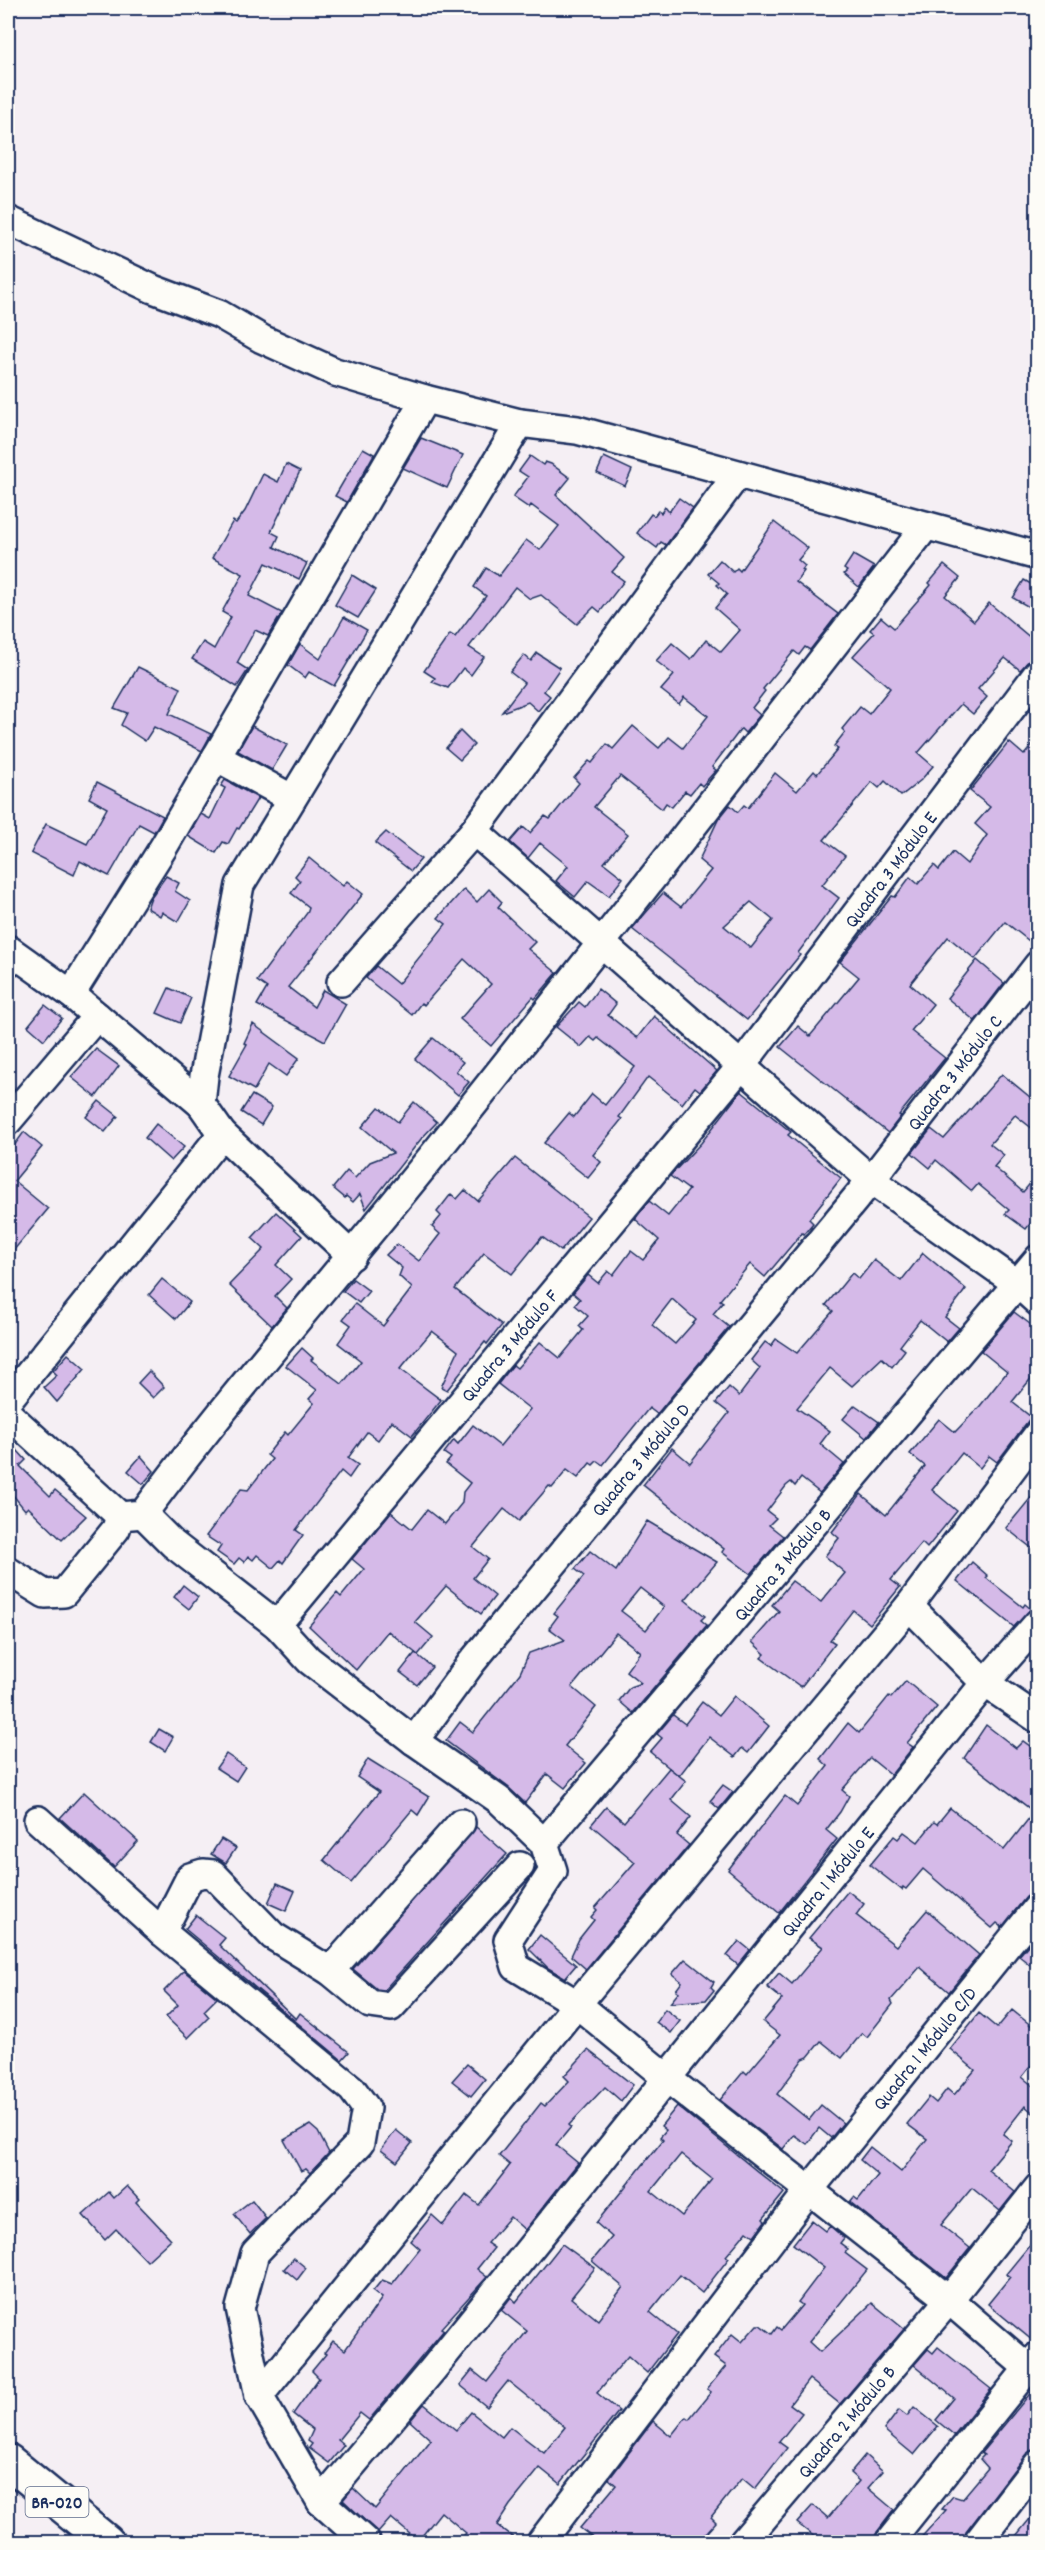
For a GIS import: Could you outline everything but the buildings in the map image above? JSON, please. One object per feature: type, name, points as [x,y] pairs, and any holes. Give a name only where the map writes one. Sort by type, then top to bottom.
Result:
[{"type":"highway","name":"BR-020","points":[[8,2461],[107,2542]]},
{"type":"street","points":[[8,220],[153,289],[219,314],[262,339],[335,372],[425,399],[520,423],[577,430],[1038,556]]},
{"type":"street","points":[[71,994],[163,848],[425,399]]},
{"type":"street","points":[[201,1104],[204,1076],[240,885],[520,423]]},
{"type":"street","points":[[342,982],[474,831],[737,475]]},
{"type":"street","points":[[8,1571],[45,1594],[63,1593],[116,1528],[132,1515],[180,1464],[352,1256],[602,945],[926,526]]},
{"type":"street","name":"Quadra 3 Módulo E","points":[[742,1065],[1038,673]]},
{"type":"street","points":[[216,758],[291,798]]},
{"type":"street","points":[[474,831],[871,1180],[1028,1293]]},
{"type":"street","points":[[8,949],[71,994],[201,1104],[222,1134],[352,1256]]},
{"type":"street","name":"Quadra 3 Módulo C","points":[[871,1180],[1038,965]]},
{"type":"street","points":[[8,1120],[97,1016]]},
{"type":"street","name":"Quadra 3 Módulo F","points":[[277,1625],[742,1065]]},
{"type":"street","points":[[8,1400],[222,1134]]},
{"type":"street","name":"Quadra 3 Módulo D","points":[[414,1741],[472,1662],[871,1180]]},
{"type":"street","name":"Quadra 3 Módulo B","points":[[544,1843],[1028,1293],[1038,1259]]},
{"type":"street","points":[[8,1414],[132,1515],[277,1625],[309,1660],[414,1741],[499,1800],[544,1843],[553,1872],[508,1940],[516,1967],[577,2004],[668,2079],[949,2300],[1033,2362],[889,2542]]},
{"type":"street","points":[[259,2396],[577,2004],[909,1606],[1038,1434]]},
{"type":"street","points":[[909,1606],[986,1683],[1038,1719]]},
{"type":"street","name":"Quadra 1 Módulo E","points":[[321,2502],[433,2369],[986,1683],[1038,1623]]},
{"type":"street","points":[[38,1820],[162,1932],[352,2089],[366,2108],[360,2143],[255,2253],[240,2308],[259,2396],[321,2502],[366,2542]]},
{"type":"street","points":[[330,1971],[461,1823]]},
{"type":"street","points":[[162,1932],[190,1877],[203,1873],[213,1874],[273,1936],[330,1971],[370,2004],[391,2007],[520,1866]]},
{"type":"street","name":"Quadra 1 Módulo C/D","points":[[541,2542],[810,2189],[1038,1907]]},
{"type":"street","name":"Quadra 2 Módulo B","points":[[743,2542],[949,2300],[1038,2188]]},
{"type":"street","points":[[978,2542],[1038,2464]]}]
